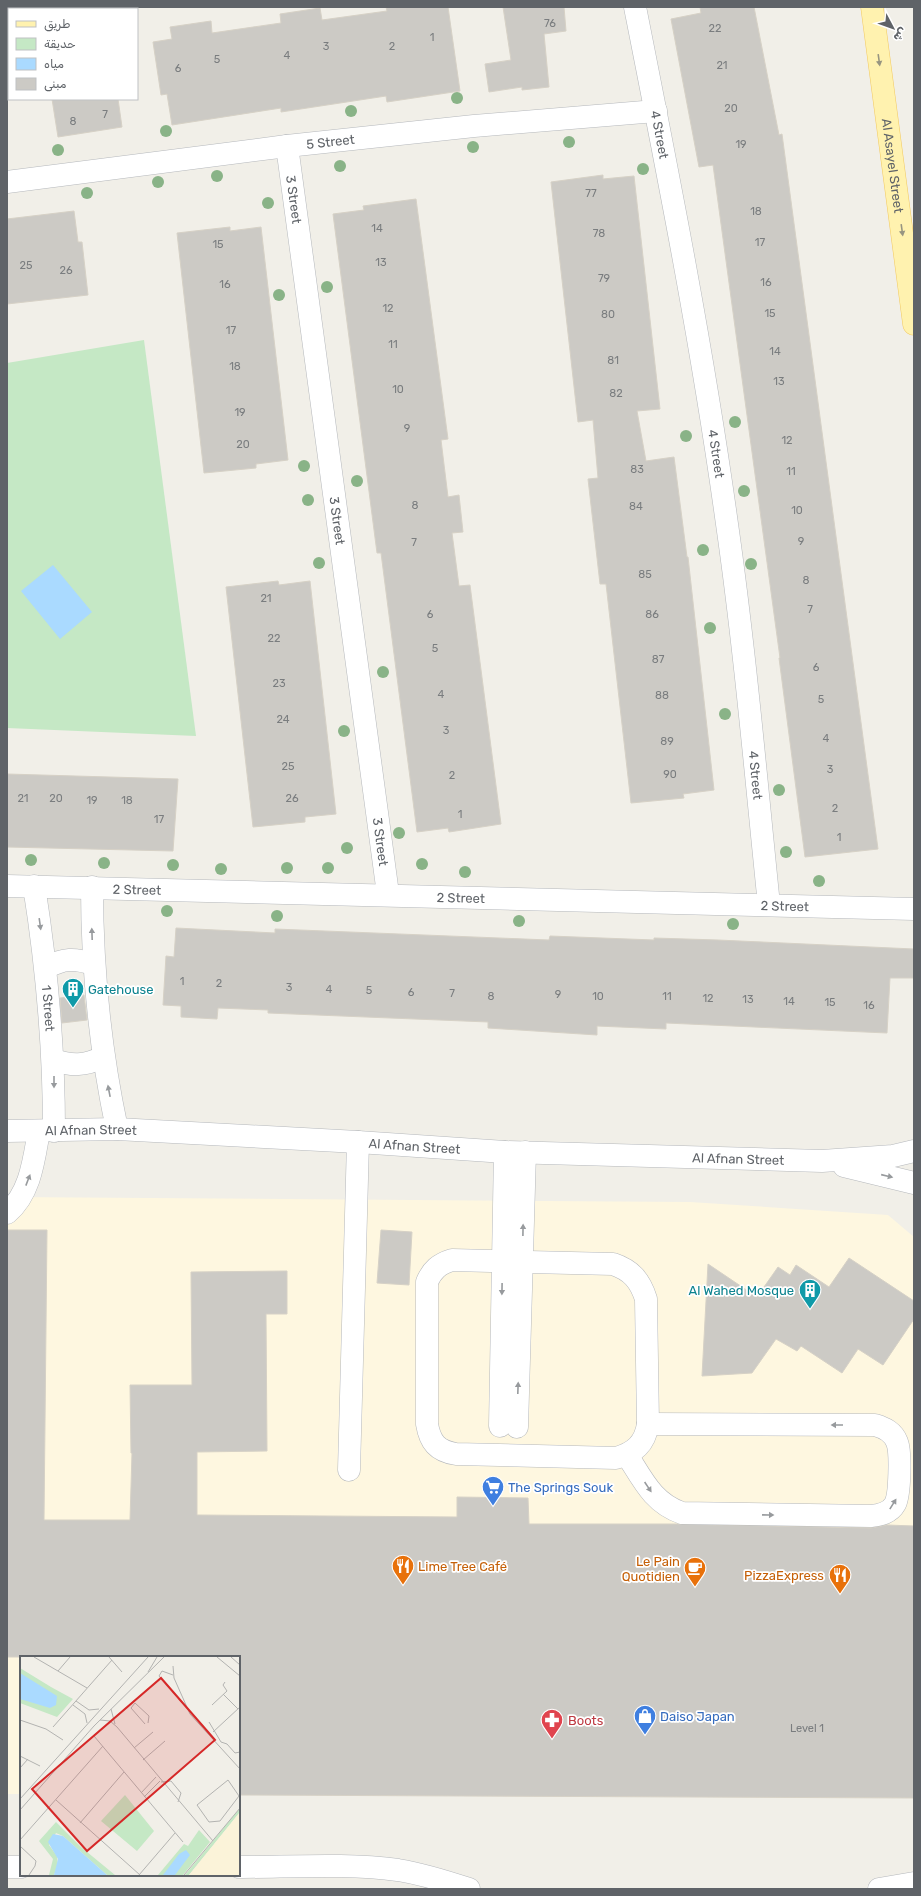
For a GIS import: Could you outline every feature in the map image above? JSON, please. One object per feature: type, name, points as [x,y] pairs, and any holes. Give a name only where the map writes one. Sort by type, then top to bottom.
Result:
[{"type":"main road","name":"Al Asayel Street","points":[[872,7],[914,324]]},
{"type":"street","name":"4 Street","points":[[635,7],[686,264],[726,517],[742,632],[769,905]]},
{"type":"street","name":"5 Street","points":[[7,182],[287,146],[474,126],[656,111]]},
{"type":"street","name":"3 Street","points":[[287,146],[388,894]]},
{"type":"street","name":"2 Street","points":[[7,886],[388,894],[914,909]]},
{"type":"street","name":"1 Street","points":[[7,1213],[26,1186],[47,1131],[53,1060],[46,968],[34,886]]},
{"type":"street","points":[[92,887],[93,964],[103,1057],[117,1129]]},
{"type":"street","points":[[46,968],[57,962],[69,959],[81,960],[93,964]]},
{"type":"street","points":[[53,1060],[65,1064],[78,1065],[91,1063],[103,1057]]},
{"type":"street","name":"Al Afnan Street","points":[[7,1131],[117,1129],[515,1152],[822,1161],[893,1156],[914,1151]]},
{"type":"street","points":[[349,1470],[358,1142]]},
{"type":"street","points":[[508,1427],[515,1152]]},
{"type":"street","name":"Al Afnan Street","points":[[822,1161],[914,1182]]},
{"type":"street","points":[[452,1260],[613,1264],[631,1273],[638,1280],[646,1299],[648,1424],[642,1442],[637,1448],[627,1455],[616,1458],[456,1454],[444,1452],[435,1446],[429,1436],[427,1424],[427,1282],[430,1274],[443,1262],[452,1260]]},
{"type":"street","points":[[627,1455],[651,1492],[660,1502],[670,1509],[682,1513],[871,1516],[880,1515],[889,1511],[895,1504],[898,1495],[897,1443],[888,1431],[875,1425],[648,1424]]},
{"type":"street","points":[[7,1867],[20,1867]]},
{"type":"street","points":[[240,1867],[351,1867],[397,1870],[442,1879],[468,1889]]},
{"type":"street","points":[[879,1889],[914,1883]]},
{"type":"shaded area","points":[[7,1197],[690,1202],[888,1215],[914,1237],[914,1798],[240,1795],[240,1656],[20,1656],[20,1794],[7,1794]]},
{"type":"green space","points":[[144,340],[196,736],[7,728],[7,363]]},
{"type":"water","points":[[53,565],[92,612],[60,639],[21,591]]},
{"type":"building","points":[[386,7],[448,7],[460,91],[387,102],[386,96],[281,112],[281,108],[172,125],[167,94],[161,95],[153,42],[172,39],[170,27],[211,21],[212,33],[281,23],[280,14],[320,8],[322,20],[387,11]]},
{"type":"building","points":[[503,7],[564,7],[566,31],[544,34],[549,87],[522,90],[522,87],[489,92],[485,64],[511,60]]},
{"type":"building","points":[[700,7],[754,7],[779,135],[782,134],[878,849],[805,857],[780,658],[713,165],[699,167],[671,19],[701,13]]},
{"type":"building","points":[[52,100],[118,100],[122,127],[58,137]]},
{"type":"building","points":[[603,175],[603,179],[634,176],[660,409],[637,411],[646,461],[674,457],[688,557],[714,790],[683,794],[684,798],[631,803],[606,584],[600,584],[588,479],[598,478],[593,420],[578,422],[551,182]]},
{"type":"building","points":[[416,199],[448,439],[441,440],[448,497],[459,495],[463,532],[452,533],[459,586],[470,585],[501,824],[449,832],[448,828],[417,832],[381,553],[377,553],[333,214],[364,210],[363,206]]},
{"type":"building","points":[[74,211],[78,242],[82,242],[88,295],[7,304],[7,219]]},
{"type":"building","points":[[230,227],[230,231],[261,227],[288,460],[256,464],[256,468],[204,473],[177,233]]},
{"type":"building","points":[[278,581],[279,585],[310,581],[336,814],[305,817],[305,822],[253,827],[226,587]]},
{"type":"building","points":[[7,774],[178,779],[173,851],[7,847]]},
{"type":"building","points":[[176,928],[275,933],[275,929],[549,940],[550,936],[654,940],[654,938],[914,949],[914,978],[890,978],[887,1033],[666,1023],[666,1029],[597,1026],[597,1035],[488,1028],[488,1022],[268,1013],[268,1010],[218,1008],[217,1019],[181,1017],[181,1006],[163,1005],[166,956],[174,957]]},
{"type":"building","name":"Gatehouse","points":[[84,995],[87,1020],[62,1023],[60,998]]},
{"type":"building","name":"The Springs Souk","points":[[7,1230],[47,1230],[44,1520],[130,1520],[132,1453],[130,1385],[192,1385],[191,1272],[287,1271],[287,1314],[266,1314],[267,1451],[197,1452],[197,1515],[457,1517],[457,1497],[528,1498],[529,1524],[677,1524],[871,1528],[887,1525],[914,1526],[914,1798],[240,1795],[240,1656],[7,1657]]},
{"type":"building","points":[[381,1230],[412,1232],[409,1285],[377,1283]]},
{"type":"building","name":"Al Wahed Mosque","points":[[849,1258],[914,1301],[914,1319],[883,1365],[858,1349],[842,1373],[801,1346],[797,1351],[776,1339],[752,1373],[702,1376],[708,1264],[757,1297],[778,1267],[790,1275],[796,1265],[829,1287]]},
{"type":"place","name":"Gatehouse","points":[[73,1008]]},
{"type":"place","name":"Al Wahed Mosque","points":[[810,1310]]},
{"type":"place","name":"The Springs Souk","points":[[493,1506]]},
{"type":"place","name":"Lime Tree Café","points":[[403,1586]]},
{"type":"place","name":"Le Pain Quotidien","points":[[695,1588]]},
{"type":"place","name":"PizzaExpress","points":[[840,1594]]},
{"type":"place","name":"Daiso Japan","points":[[645,1736]]},
{"type":"place","name":"Boots","points":[[552,1740]]}]
